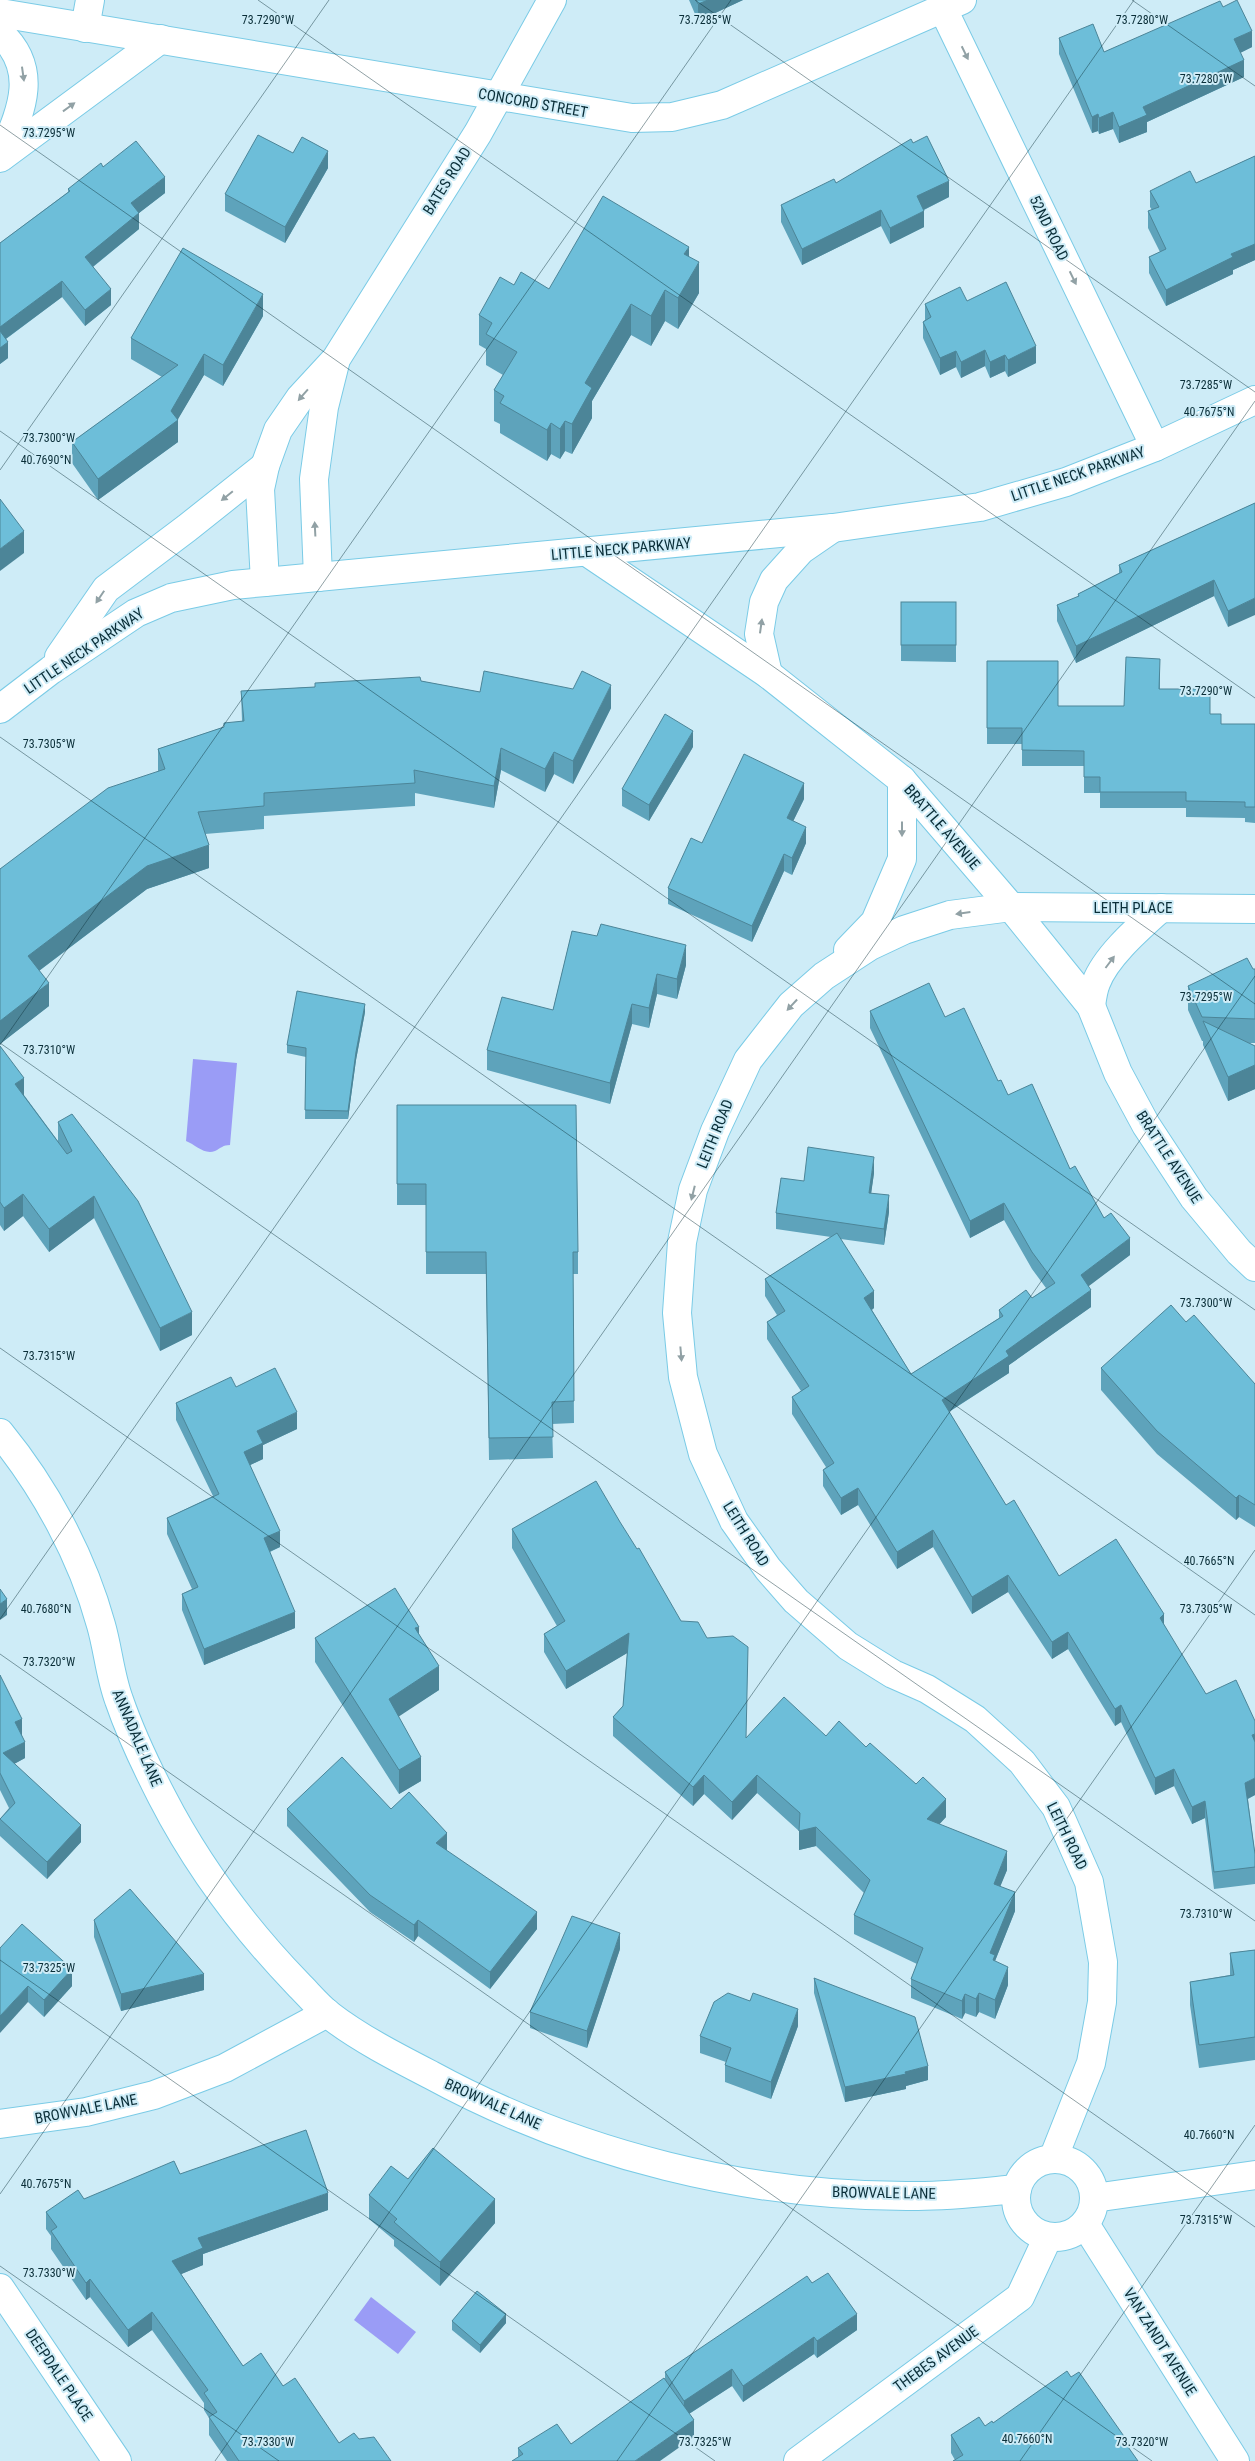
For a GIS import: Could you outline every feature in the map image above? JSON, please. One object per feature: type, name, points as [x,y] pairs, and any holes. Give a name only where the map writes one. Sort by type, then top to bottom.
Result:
[{"type":"street","points":[[85,28],[90,0]]},
{"type":"street","name":"BATES ROAD","points":[[265,582],[260,489],[265,466],[278,430],[300,398],[336,359],[498,96],[552,0]]},
{"type":"street","name":"CONCORD STREET","points":[[0,13],[632,118],[672,117],[722,105],[953,4]]},
{"type":"street","name":"52ND ROAD","points":[[953,4],[1155,447]]},
{"type":"street","points":[[0,33],[16,53],[23,69],[25,88],[15,124],[1,158]]},
{"type":"street","points":[[1,158],[161,40]]},
{"type":"street","name":"BATES ROAD","points":[[318,577],[314,479],[324,408],[336,359]]},
{"type":"street","name":"LITTLE NECK PARKWAY","points":[[0,709],[51,670],[136,613],[171,598],[265,582],[833,528],[980,507],[1066,482],[1155,447],[1255,400]]},
{"type":"street","points":[[51,670],[106,589],[265,466]]},
{"type":"street","points":[[768,674],[759,634],[764,602],[774,580],[802,550],[833,528]]},
{"type":"street","name":"BRATTLE AVENUE","points":[[587,552],[768,674],[902,780],[1011,907],[1091,1006],[1118,1073],[1146,1125],[1194,1198],[1239,1252],[1255,1267]]},
{"type":"street","points":[[824,976],[875,922],[902,859],[902,780]]},
{"type":"street","name":"LEITH PLACE","points":[[1011,907],[1255,909]]},
{"type":"street","name":"LEITH ROAD","points":[[1011,907],[950,915],[904,930],[870,946],[824,976],[791,1005],[748,1060],[715,1131],[693,1190],[682,1242],[677,1313],[683,1377],[703,1454],[734,1521],[768,1569],[796,1601],[848,1646],[893,1674],[928,1690],[974,1719],[1022,1762],[1056,1807],[1089,1882],[1103,1962],[1102,2002],[1091,2063],[1053,2159]]},
{"type":"street","points":[[1091,1006],[1096,982],[1110,961],[1135,932],[1161,908]]},
{"type":"street","name":"ANNADALE LANE","points":[[0,1432],[56,1515],[81,1569],[101,1623],[118,1698],[161,1796],[188,1843],[237,1914],[278,1964],[328,2013]]},
{"type":"street","name":"BROWVALE LANE","points":[[0,2124],[86,2112],[154,2095],[224,2068],[328,2013],[385,2050],[465,2094],[554,2132],[652,2162],[759,2184],[845,2194],[920,2196],[1017,2189]]},
{"type":"street","points":[[1053,2159],[1067,2161],[1079,2167],[1088,2177],[1094,2198],[1092,2212],[1085,2224],[1074,2233],[1061,2237],[1040,2235],[1028,2227],[1020,2216],[1016,2203],[1017,2189],[1028,2169],[1040,2162],[1053,2159]]},
{"type":"street","points":[[1094,2198],[1255,2175]]},
{"type":"street","name":"VAN ZANDT AVENUE","points":[[1085,2224],[1235,2461]]},
{"type":"street","name":"THEBES AVENUE","points":[[798,2461],[1020,2297],[1048,2237]]},
{"type":"street","name":"DEEPDALE PLACE","points":[[0,2288],[117,2461]]},
{"type":"water","points":[[193,1059],[237,1063],[230,1145],[211,1152],[204,1151],[186,1141]]},
{"type":"water","points":[[371,2297],[416,2332],[398,2354],[354,2320]]},
{"type":"building","points":[[696,0],[708,0],[698,4]]},
{"type":"building","points":[[1237,0],[1252,31],[1234,39],[1244,60],[1143,107],[1147,115],[1119,127],[1113,112],[1099,118],[1098,114],[1092,117],[1059,38],[1093,24],[1104,52],[1220,1],[1223,7]]},
{"type":"building","points":[[258,135],[293,153],[302,137],[328,151],[285,227],[225,194]]},
{"type":"building","points":[[927,136],[949,181],[917,196],[924,211],[890,228],[881,210],[802,249],[781,205],[834,179],[836,183],[911,139],[913,143]]},
{"type":"building","points":[[136,141],[165,177],[131,203],[139,213],[85,257],[111,289],[85,310],[62,281],[0,327],[0,243],[70,191],[68,189],[101,163],[103,167]]},
{"type":"building","points":[[1255,156],[1255,244],[1231,254],[1233,257],[1166,290],[1149,257],[1166,249],[1148,211],[1159,207],[1150,191],[1190,171],[1196,183]]},
{"type":"building","points":[[603,196],[689,247],[684,254],[699,262],[678,298],[665,290],[651,316],[631,304],[585,383],[592,388],[572,424],[565,421],[560,429],[551,423],[547,430],[500,403],[504,396],[494,390],[517,352],[486,334],[492,323],[479,315],[500,277],[514,285],[521,272],[549,289]]},
{"type":"building","points":[[183,248],[263,294],[223,365],[204,354],[171,411],[178,420],[98,479],[72,442],[178,365],[131,338]]},
{"type":"building","points":[[1006,282],[1036,346],[1008,360],[1005,355],[990,362],[985,350],[961,362],[956,351],[940,358],[923,322],[931,317],[925,304],[960,287],[967,301]]},
{"type":"building","points":[[0,331],[8,342],[0,348]]},
{"type":"building","points":[[0,499],[24,531],[0,549]]},
{"type":"building","points":[[1255,503],[1255,598],[1228,611],[1214,580],[1076,646],[1057,605],[1079,596],[1078,594],[1122,572],[1119,565]]},
{"type":"building","points":[[901,602],[956,602],[956,645],[901,645]]},
{"type":"building","points":[[1126,657],[1160,659],[1159,689],[1210,689],[1210,714],[1221,714],[1221,724],[1255,724],[1255,807],[1245,807],[1245,802],[1186,801],[1186,792],[1100,792],[1100,777],[1084,777],[1084,751],[1022,750],[1022,728],[987,728],[987,661],[1058,661],[1058,706],[1124,706]]},
{"type":"building","points":[[484,671],[573,689],[582,671],[611,685],[573,761],[554,752],[545,769],[501,748],[494,786],[414,770],[415,783],[264,793],[264,806],[198,812],[209,845],[147,866],[28,956],[49,983],[0,1021],[0,869],[108,788],[165,769],[158,749],[224,727],[224,723],[244,721],[241,691],[315,687],[315,683],[420,677],[421,681],[480,692]]},
{"type":"building","points":[[665,714],[693,731],[649,805],[622,789]]},
{"type":"building","points":[[744,754],[804,783],[787,818],[806,827],[792,858],[784,854],[752,926],[668,888],[691,838],[702,843]]},
{"type":"building","points":[[601,924],[686,945],[677,979],[657,974],[649,1008],[632,1004],[610,1083],[487,1050],[502,997],[553,1010],[572,931],[597,936]]},
{"type":"building","points":[[1247,958],[1253,969],[1255,969],[1255,1019],[1202,1017],[1188,986]]},
{"type":"building","points":[[929,983],[945,1017],[964,1008],[998,1081],[1001,1080],[1008,1095],[1032,1084],[1070,1169],[1075,1166],[1104,1218],[1111,1213],[1130,1238],[1081,1275],[1091,1290],[1006,1351],[1009,1356],[942,1400],[1006,1505],[1014,1500],[1059,1576],[1116,1539],[1164,1614],[1160,1618],[1206,1694],[1236,1680],[1255,1721],[1255,1734],[1252,1735],[1255,1742],[1255,1778],[1245,1783],[1255,1854],[1255,1867],[1214,1872],[1205,1801],[1192,1807],[1174,1769],[1155,1778],[1121,1705],[1115,1709],[1068,1632],[1052,1642],[1008,1575],[972,1597],[933,1530],[897,1552],[858,1488],[841,1498],[823,1470],[834,1463],[792,1397],[809,1386],[767,1322],[785,1311],[765,1279],[837,1233],[874,1291],[864,1298],[911,1374],[1003,1316],[999,1310],[1026,1290],[1032,1298],[1055,1283],[1032,1252],[1004,1203],[970,1221],[870,1011]]},
{"type":"building","points":[[297,991],[365,1004],[348,1111],[305,1110],[306,1048],[287,1045]]},
{"type":"building","points":[[1203,1021],[1255,1046],[1255,1065],[1228,1077]]},
{"type":"building","points":[[0,1046],[24,1078],[15,1084],[67,1154],[72,1151],[58,1122],[72,1114],[138,1201],[192,1312],[160,1328],[94,1196],[49,1229],[23,1194],[4,1208],[0,1202]]},
{"type":"building","points":[[397,1105],[576,1105],[578,1252],[573,1252],[574,1401],[552,1402],[553,1437],[489,1438],[486,1252],[426,1252],[426,1184],[397,1184]]},
{"type":"building","points":[[808,1147],[874,1157],[869,1193],[889,1195],[884,1229],[776,1213],[781,1178],[804,1181]]},
{"type":"building","points":[[1171,1305],[1186,1322],[1194,1315],[1255,1384],[1255,1505],[1239,1495],[1236,1498],[1157,1431],[1101,1368]]},
{"type":"building","points":[[275,1368],[297,1412],[257,1431],[263,1443],[244,1452],[280,1531],[264,1538],[295,1612],[204,1649],[182,1594],[198,1587],[167,1518],[219,1494],[176,1403],[231,1377],[236,1387]]},
{"type":"building","points":[[596,1481],[637,1549],[639,1548],[681,1621],[698,1622],[707,1638],[733,1636],[748,1647],[746,1738],[784,1697],[826,1736],[839,1721],[866,1747],[870,1743],[916,1784],[923,1777],[946,1799],[927,1819],[1007,1851],[994,1884],[1015,1892],[990,1953],[995,1955],[993,1960],[1008,1967],[995,2000],[979,1993],[976,1999],[965,1994],[962,2001],[911,1979],[923,1948],[854,1915],[870,1880],[816,1827],[799,1831],[800,1813],[757,1775],[732,1802],[704,1775],[693,1787],[613,1717],[623,1706],[629,1633],[566,1671],[544,1634],[565,1621],[512,1529]]},
{"type":"building","points":[[395,1588],[419,1627],[415,1628],[439,1666],[389,1699],[421,1757],[399,1770],[315,1638]]},
{"type":"building","points":[[0,1589],[7,1599],[0,1604]]},
{"type":"building","points":[[0,1675],[22,1719],[15,1722],[25,1742],[3,1753],[81,1825],[47,1862],[0,1819],[15,1803],[0,1773]]},
{"type":"building","points":[[342,1757],[391,1809],[409,1792],[447,1833],[436,1843],[537,1912],[490,1972],[418,1920],[414,1925],[370,1895],[287,1809]]},
{"type":"building","points":[[130,1889],[204,1974],[121,1994],[94,1920]]},
{"type":"building","points":[[572,1916],[620,1933],[587,2031],[530,2012]]},
{"type":"building","points":[[22,1924],[72,1969],[44,2000],[28,1986],[0,2016],[0,1948]]},
{"type":"building","points":[[1255,1950],[1255,2037],[1199,2045],[1190,1982],[1234,1975],[1230,1953]]},
{"type":"building","points":[[814,1978],[915,2017],[928,2066],[905,2072],[906,2074],[845,2087]]},
{"type":"building","points":[[728,1993],[750,2001],[753,1993],[798,2009],[771,2082],[725,2065],[731,2048],[700,2036],[714,2002]]},
{"type":"building","points":[[306,2130],[328,2193],[198,2238],[203,2248],[172,2261],[243,2366],[261,2353],[283,2386],[295,2378],[339,2443],[354,2433],[359,2439],[374,2437],[391,2461],[239,2461],[209,2417],[217,2412],[204,2393],[208,2390],[152,2312],[128,2330],[90,2279],[86,2283],[51,2231],[57,2227],[46,2212],[78,2190],[84,2199],[174,2161],[180,2174]]},
{"type":"building","points":[[433,2148],[495,2199],[440,2262],[394,2222],[397,2219],[369,2195],[391,2166],[408,2179]]},
{"type":"building","points":[[828,2273],[857,2314],[817,2341],[814,2337],[743,2386],[732,2369],[684,2401],[665,2372],[807,2276],[812,2283]]},
{"type":"building","points":[[477,2291],[506,2314],[480,2345],[452,2321]]},
{"type":"building","points":[[1067,2371],[1071,2377],[1079,2372],[1128,2442],[1126,2444],[1138,2461],[953,2461],[963,2455],[951,2435],[979,2417],[985,2426],[992,2421],[993,2423]]},
{"type":"building","points":[[664,2378],[694,2420],[635,2461],[512,2461],[523,2454],[518,2448],[557,2424],[571,2444]]}]
